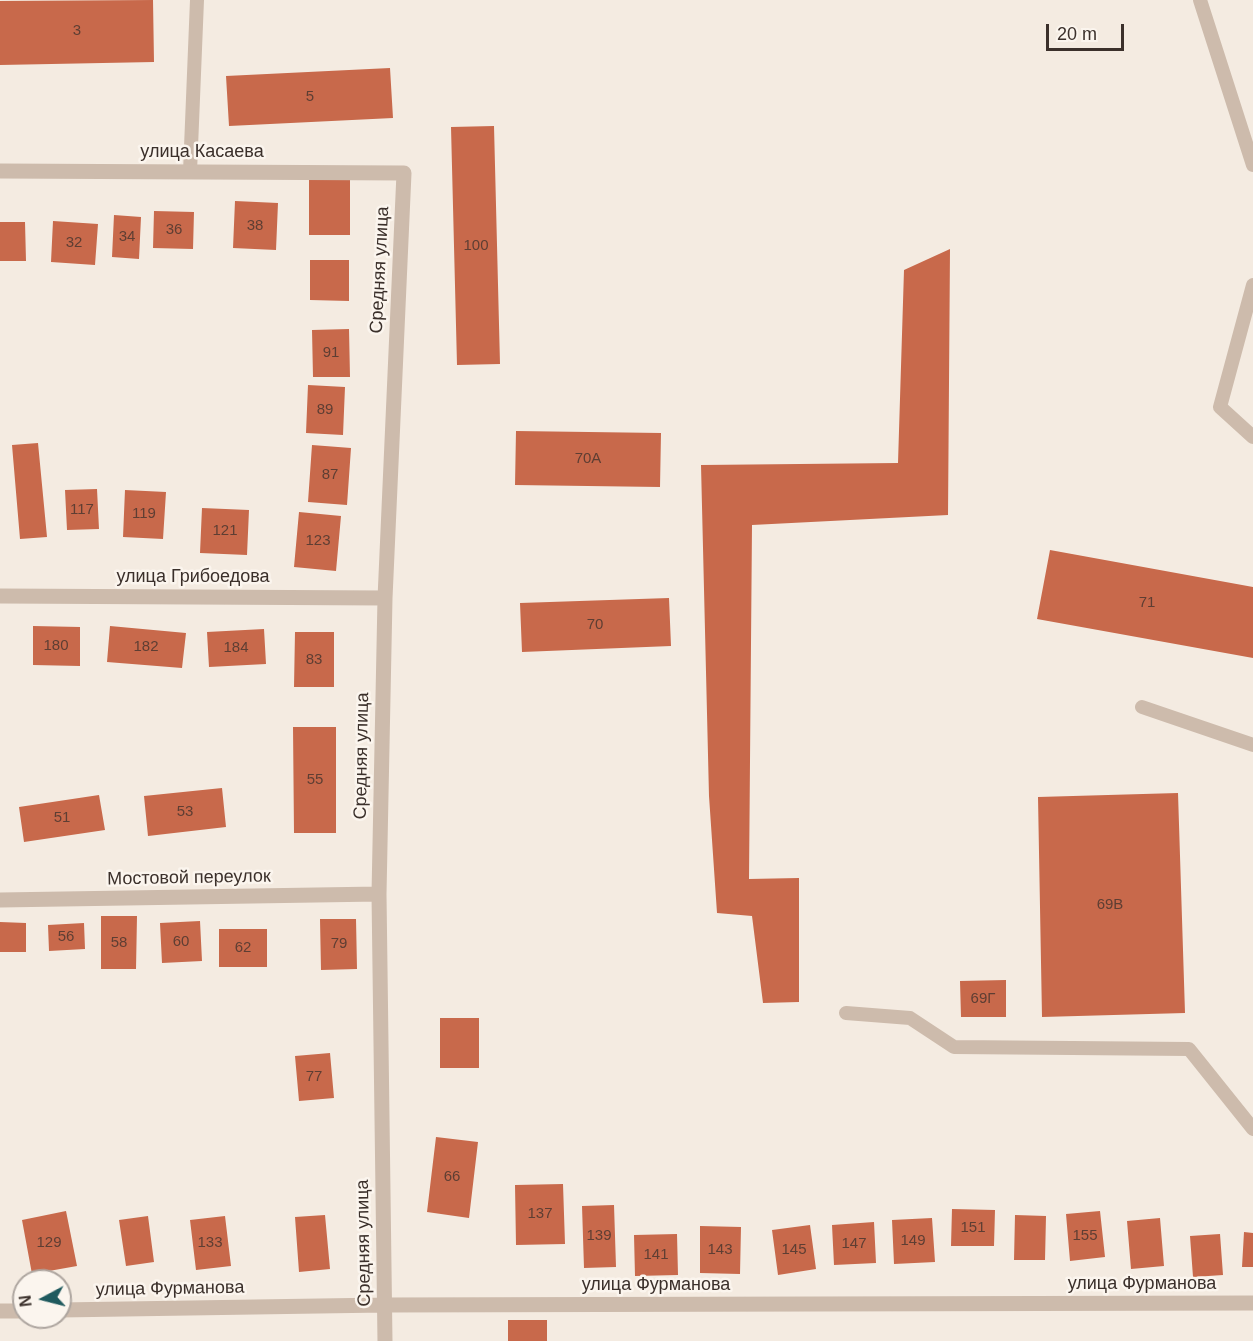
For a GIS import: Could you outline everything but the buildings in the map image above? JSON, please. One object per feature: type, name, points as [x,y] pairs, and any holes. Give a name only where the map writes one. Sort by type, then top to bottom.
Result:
[{"type":"street","name":"улица Касаева","points":[[0,171],[404,173]]},
{"type":"street","name":"Средняя улица","points":[[385,1341],[379,894],[385,598],[404,173]]},
{"type":"street","name":"улица Грибоедова","points":[[0,596],[385,598]]},
{"type":"street","name":"Мостовой переулок","points":[[0,900],[379,894]]},
{"type":"street","name":"улица Фурманова","points":[[72,1310],[384,1305],[1253,1303]]},
{"type":"lane","points":[[190,172],[197,0]]},
{"type":"lane","points":[[1200,0],[1253,165]]},
{"type":"lane","points":[[1253,285],[1220,406],[1253,437]]},
{"type":"lane","points":[[1142,707],[1253,745]]},
{"type":"lane","points":[[846,1013],[910,1018],[954,1047],[1189,1049],[1253,1129]]}]
